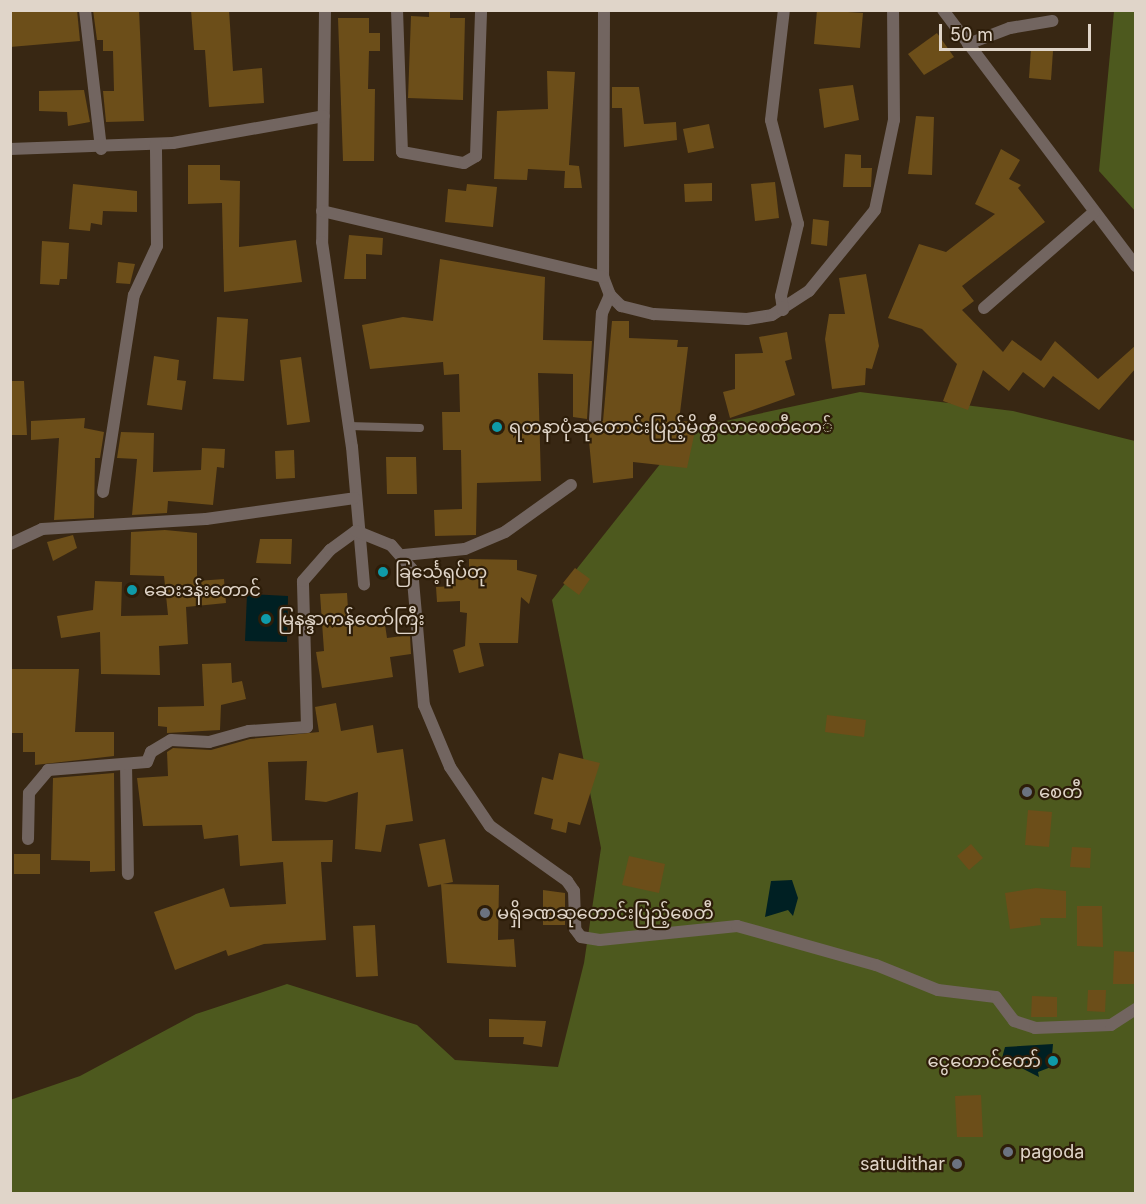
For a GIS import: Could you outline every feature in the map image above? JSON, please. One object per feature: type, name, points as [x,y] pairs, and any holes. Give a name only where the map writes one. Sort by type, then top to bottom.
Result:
[{"type":"street","points":[[86,10],[101,149]]},
{"type":"street","points":[[325,10],[322,242],[349,426],[356,531],[364,584]]},
{"type":"street","points":[[397,10],[402,152],[464,163],[476,156],[481,10]]},
{"type":"street","points":[[604,10],[603,278],[610,295],[621,306],[654,314],[747,319],[783,310],[808,291],[859,235],[881,194],[894,120],[893,10]]},
{"type":"street","points":[[783,310],[781,296],[798,224],[771,120],[784,10]]},
{"type":"street","points":[[943,10],[1136,267]]},
{"type":"street","points":[[968,44],[1010,28],[1052,21]]},
{"type":"street","points":[[10,149],[101,149],[156,144],[324,116]]},
{"type":"street","points":[[103,492],[134,295],[158,246],[156,144]]},
{"type":"street","points":[[322,211],[603,278]]},
{"type":"street","points":[[984,308],[1094,212]]},
{"type":"street","points":[[595,420],[602,313],[610,295]]},
{"type":"street","points":[[356,531],[404,555],[465,549],[505,532],[571,485]]},
{"type":"street","points":[[10,544],[51,528],[206,519],[355,498]]},
{"type":"street","points":[[28,839],[29,793],[48,770],[147,762],[151,752],[171,740],[209,742],[249,731],[307,727],[303,581],[330,550],[356,531]]},
{"type":"street","points":[[404,555],[412,569],[424,705],[435,738],[490,826],[567,881],[574,891],[575,929],[581,937],[600,940],[737,926],[876,965],[938,990],[996,997],[1014,1021],[1035,1028],[1111,1025],[1136,1009]]},
{"type":"street","points":[[126,764],[128,874]]},
{"type":"lane","points":[[349,426],[420,428]]},
{"type":"green space","points":[[1114,11],[1135,11],[1135,211],[1099,171]]},
{"type":"green space","points":[[860,392],[1013,411],[1135,441],[1135,1193],[11,1193],[10,1100],[80,1076],[196,1014],[287,984],[417,1025],[455,1060],[558,1067],[584,963],[601,848],[552,600],[688,429]]},
{"type":"water","name":"မြနန္ဒာကန်တော်ကြီး","points":[[247,594],[288,596],[287,642],[245,641]]},
{"type":"water","points":[[792,880],[798,898],[793,916],[788,910],[765,917],[771,881]]},
{"type":"water","points":[[1053,1044],[1051,1067],[1038,1072],[1039,1077],[1002,1058],[1005,1047]]},
{"type":"building","points":[[10,10],[77,10],[80,41],[10,47]]},
{"type":"building","points":[[93,10],[139,10],[144,121],[106,122],[103,91],[114,91],[113,51],[103,51],[103,40],[97,40]]},
{"type":"building","points":[[191,10],[229,10],[233,71],[262,68],[264,103],[209,107],[205,50],[194,50]]},
{"type":"building","points":[[429,10],[450,10],[450,18],[465,18],[463,100],[408,98],[411,16],[429,17]]},
{"type":"building","points":[[817,10],[863,13],[860,48],[814,44]]},
{"type":"building","points":[[338,18],[369,18],[369,33],[380,33],[380,51],[369,51],[368,89],[375,89],[374,161],[343,161]]},
{"type":"building","points":[[937,33],[954,57],[924,75],[908,54]]},
{"type":"building","points":[[1031,49],[1053,51],[1051,80],[1029,78]]},
{"type":"building","points":[[547,71],[575,72],[569,165],[579,166],[582,188],[564,188],[565,171],[528,169],[527,180],[494,179],[497,111],[548,109]]},
{"type":"building","points":[[853,85],[859,120],[824,128],[819,89]]},
{"type":"building","points":[[612,87],[639,87],[644,124],[676,122],[677,140],[624,147],[622,108],[612,108]]},
{"type":"building","points":[[84,90],[90,122],[68,126],[67,112],[39,111],[39,91]]},
{"type":"building","points":[[916,116],[934,117],[932,175],[908,174]]},
{"type":"building","points":[[709,124],[714,148],[688,153],[683,129]]},
{"type":"building","points":[[1001,149],[1020,160],[1009,179],[1021,185],[1018,188],[1045,222],[962,286],[974,301],[962,310],[1003,352],[1012,340],[1041,361],[1055,341],[1098,379],[1136,345],[1136,368],[1099,410],[1053,376],[1044,388],[1023,372],[1009,391],[983,370],[968,410],[943,401],[957,364],[922,329],[888,318],[919,244],[946,252],[995,214],[975,204]]},
{"type":"building","points":[[845,154],[861,155],[861,168],[872,168],[871,187],[843,187]]},
{"type":"building","points":[[188,165],[220,165],[220,180],[240,181],[239,247],[296,240],[302,282],[224,292],[222,203],[188,204]]},
{"type":"building","points":[[775,182],[779,218],[755,221],[751,184]]},
{"type":"building","points":[[712,183],[712,201],[685,202],[684,184]]},
{"type":"building","points":[[73,184],[137,191],[137,212],[103,211],[102,225],[91,223],[90,231],[69,229]]},
{"type":"building","points":[[467,184],[497,187],[493,227],[445,222],[448,189],[466,191]]},
{"type":"building","points":[[813,219],[829,221],[827,246],[811,244]]},
{"type":"building","points":[[349,235],[383,238],[382,255],[366,254],[366,279],[344,279]]},
{"type":"building","points":[[42,241],[69,243],[67,279],[60,279],[59,285],[40,284]]},
{"type":"building","points":[[440,259],[545,277],[543,340],[592,341],[587,419],[573,417],[573,374],[538,373],[541,481],[477,483],[476,535],[435,536],[434,510],[462,509],[461,450],[443,450],[442,412],[460,412],[459,374],[444,375],[443,362],[370,369],[362,325],[403,317],[433,321]]},
{"type":"building","points":[[118,262],[135,264],[130,284],[116,283]]},
{"type":"building","points":[[866,274],[879,346],[872,369],[866,368],[865,385],[832,389],[825,339],[829,314],[845,314],[839,278]]},
{"type":"building","points":[[217,317],[248,319],[244,381],[213,379]]},
{"type":"building","points":[[612,321],[629,321],[629,338],[678,340],[677,347],[688,347],[679,421],[697,422],[687,468],[633,462],[633,478],[593,483],[587,420],[595,428],[603,421]]},
{"type":"building","points":[[787,332],[792,359],[785,361],[795,395],[730,418],[723,392],[735,389],[735,354],[763,353],[759,337]]},
{"type":"building","points":[[154,356],[179,360],[177,380],[186,381],[182,410],[147,405]]},
{"type":"building","points":[[301,357],[310,422],[287,425],[280,360]]},
{"type":"building","points":[[10,381],[24,381],[27,435],[10,435]]},
{"type":"building","points":[[85,418],[84,428],[104,432],[100,458],[95,458],[94,518],[54,520],[59,438],[31,440],[31,421]]},
{"type":"building","points":[[121,432],[154,433],[153,472],[201,470],[202,448],[225,449],[224,468],[217,467],[213,505],[168,501],[167,513],[132,515],[137,459],[117,458]]},
{"type":"building","points":[[294,450],[295,478],[276,479],[275,451]]},
{"type":"building","points":[[386,457],[416,457],[417,494],[387,494]]},
{"type":"building","points":[[165,530],[197,533],[197,581],[224,579],[226,603],[186,607],[188,644],[159,646],[160,675],[101,674],[100,632],[61,638],[57,616],[93,610],[95,581],[122,582],[121,616],[168,615],[164,576],[130,575],[131,532]]},
{"type":"building","points":[[73,535],[77,548],[53,561],[47,542]]},
{"type":"building","points":[[260,539],[292,539],[291,564],[256,563]]},
{"type":"building","points":[[469,559],[517,560],[517,570],[537,575],[529,604],[521,597],[518,643],[479,643],[484,666],[459,673],[453,650],[465,646],[467,613],[460,612],[460,601],[437,602],[436,587],[454,586],[454,574],[469,574]]},
{"type":"building","points":[[575,568],[590,579],[579,595],[563,583]]},
{"type":"building","points":[[347,593],[349,624],[384,618],[387,638],[410,635],[411,654],[390,657],[393,677],[322,688],[316,652],[324,651],[320,594]]},
{"type":"building","points":[[231,663],[232,683],[242,681],[246,699],[221,705],[220,730],[167,733],[167,727],[158,726],[158,707],[204,706],[202,664]]},
{"type":"building","points":[[10,669],[79,669],[75,732],[114,732],[114,756],[35,765],[35,752],[23,752],[23,733],[10,733]]},
{"type":"building","points":[[336,703],[341,731],[373,725],[377,753],[403,749],[413,821],[386,825],[381,852],[355,849],[358,792],[326,802],[305,800],[307,761],[268,762],[272,841],[333,840],[332,862],[321,862],[326,940],[264,944],[228,956],[226,950],[175,970],[154,912],[224,888],[230,907],[286,904],[283,862],[240,866],[238,835],[204,839],[202,825],[143,826],[137,778],[168,776],[167,752],[173,748],[211,750],[250,739],[319,732],[315,707]]},
{"type":"building","points":[[827,715],[866,720],[864,737],[825,732]]},
{"type":"building","points":[[559,753],[600,763],[580,825],[568,822],[566,833],[551,829],[553,819],[534,814],[542,777],[553,780]]},
{"type":"building","points":[[114,773],[115,871],[90,872],[90,861],[51,860],[53,778]]},
{"type":"building","points":[[1028,810],[1052,812],[1049,847],[1025,845]]},
{"type":"building","points":[[445,839],[453,882],[428,887],[419,844]]},
{"type":"building","points":[[971,844],[983,858],[969,870],[957,856]]},
{"type":"building","points":[[1072,847],[1091,848],[1090,868],[1070,867]]},
{"type":"building","points":[[14,854],[40,854],[40,874],[14,874]]},
{"type":"building","points":[[629,856],[665,864],[659,893],[622,885]]},
{"type":"building","points":[[441,884],[499,885],[498,940],[514,939],[516,967],[447,963]]},
{"type":"building","points":[[1036,888],[1066,891],[1066,918],[1040,918],[1041,925],[1010,929],[1005,893]]},
{"type":"building","points":[[543,890],[565,893],[565,925],[543,925]]},
{"type":"building","points":[[1077,906],[1102,906],[1103,947],[1077,946]]},
{"type":"building","points":[[375,925],[378,976],[356,977],[353,926]]},
{"type":"building","points":[[1114,951],[1135,952],[1134,984],[1113,984]]},
{"type":"building","points":[[1088,990],[1106,990],[1105,1012],[1087,1011]]},
{"type":"building","points":[[1032,996],[1057,997],[1057,1017],[1031,1017]]},
{"type":"building","points":[[489,1019],[546,1021],[542,1047],[523,1044],[524,1037],[489,1037]]},
{"type":"building","points":[[981,1095],[983,1137],[957,1137],[955,1096]]},
{"type":"place","name":"ရတနာပုံဆုတောင်းပြည့်မိတ္ထီလာစေတီတေ်","points":[[497,427]]},
{"type":"place","name":"ခြင်္သေ့ရုပ်တု","points":[[383,572]]},
{"type":"place","name":"ဆေးဒန်းတောင်","points":[[132,590]]},
{"type":"place","name":"မြနန္ဒာကန်တော်ကြီး","points":[[266,619]]},
{"type":"place","name":"စေတီ","points":[[1027,792]]},
{"type":"place","name":"မရှိခဏဆုတောင်းပြည့်စေတီ","points":[[485,913]]},
{"type":"place","name":"ငွေတောင်တော်","points":[[1053,1061]]},
{"type":"place","name":"pagoda","points":[[1008,1152]]},
{"type":"place","name":"satudithar","points":[[957,1164]]}]
